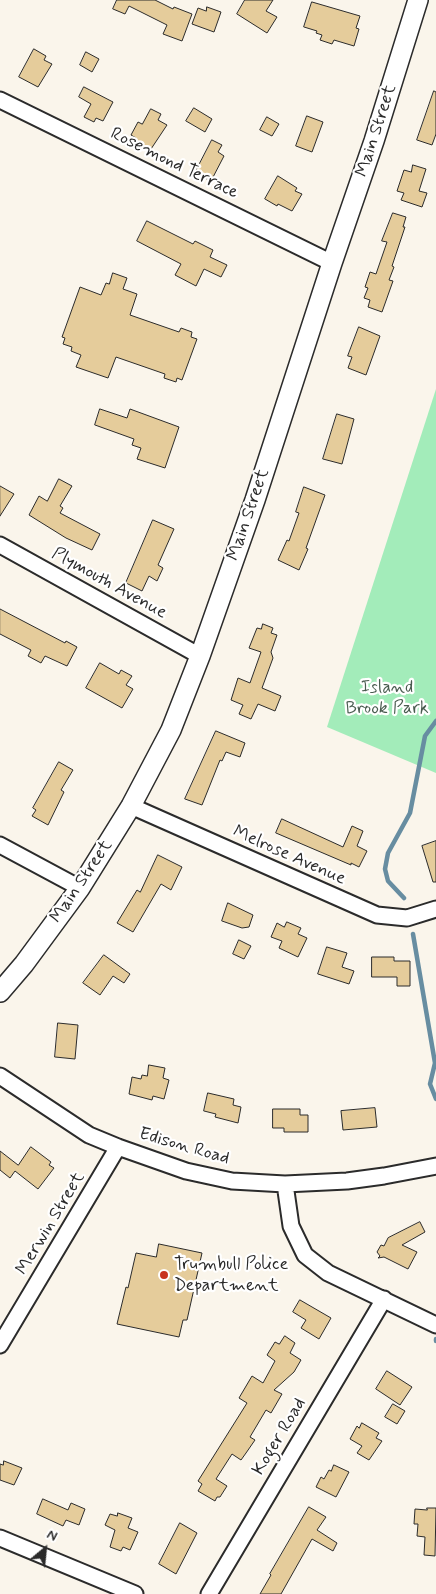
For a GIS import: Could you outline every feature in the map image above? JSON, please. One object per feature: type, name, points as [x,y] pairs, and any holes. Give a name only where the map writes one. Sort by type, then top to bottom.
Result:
[{"type":"main road","name":"Main Street","points":[[0,992],[24,964],[80,888],[131,806],[171,730],[200,656],[255,500],[374,141],[418,0]]},
{"type":"street","name":"Rosemond Terrace","points":[[0,100],[332,263]]},
{"type":"street","name":"Plymouth Avenue","points":[[0,545],[200,656]]},
{"type":"street","name":"Melrose Avenue","points":[[131,806],[377,915],[407,918],[436,909]]},
{"type":"street","points":[[0,845],[80,888]]},
{"type":"street","name":"Edison Road","points":[[0,1076],[89,1135],[186,1171],[223,1179],[285,1184],[347,1181],[436,1166]]},
{"type":"street","name":"Merwin Street","points":[[0,1345],[118,1147]]},
{"type":"street","points":[[285,1184],[291,1226],[305,1255],[328,1273],[436,1325]]},
{"type":"street","name":"Koger Road","points":[[209,1594],[384,1299]]},
{"type":"street","points":[[0,1538],[135,1594]]},
{"type":"green space","name":"Island Brook Park","points":[[436,389],[436,773],[327,727]]},
{"type":"building","points":[[117,0],[155,0],[173,9],[174,7],[192,14],[182,41],[163,34],[167,25],[129,6],[125,14],[113,9]]},
{"type":"building","points":[[245,0],[273,0],[266,11],[277,17],[267,33],[237,14]]},
{"type":"building","points":[[312,2],[360,16],[356,28],[359,29],[354,46],[334,40],[332,44],[320,40],[322,35],[316,33],[317,31],[304,27]]},
{"type":"building","points":[[207,7],[221,12],[214,32],[192,24],[198,8],[206,11]]},
{"type":"building","points":[[34,49],[46,56],[44,60],[52,64],[38,87],[19,77]]},
{"type":"building","points":[[86,52],[99,59],[92,72],[80,65]]},
{"type":"building","points":[[84,87],[113,102],[103,121],[96,118],[94,122],[84,117],[91,104],[79,97]]},
{"type":"building","points":[[434,91],[436,92],[436,134],[432,145],[417,140]]},
{"type":"building","points":[[194,108],[212,119],[205,132],[186,121]]},
{"type":"building","points":[[151,109],[161,114],[158,120],[167,125],[149,152],[133,142],[136,138],[131,135],[138,122],[142,124]]},
{"type":"building","points":[[307,116],[323,122],[312,152],[296,146]]},
{"type":"building","points":[[267,117],[279,124],[272,136],[260,130]]},
{"type":"building","points":[[212,140],[222,145],[218,152],[224,156],[211,181],[195,173]]},
{"type":"building","points":[[413,165],[426,169],[419,191],[427,193],[422,207],[401,200],[404,193],[397,191],[404,170],[411,172]]},
{"type":"building","points":[[278,176],[297,188],[295,191],[302,194],[292,211],[278,204],[277,206],[265,199]]},
{"type":"building","points":[[393,213],[406,217],[403,227],[405,227],[392,266],[394,267],[389,280],[393,281],[382,312],[368,307],[370,300],[364,298],[368,288],[365,287],[370,272],[376,274],[387,242],[382,241]]},
{"type":"building","points":[[147,221],[193,244],[195,241],[213,250],[210,257],[227,265],[221,277],[204,269],[196,286],[175,275],[181,264],[137,241]]},
{"type":"building","points":[[113,273],[127,278],[123,289],[137,294],[130,315],[179,332],[181,328],[192,332],[191,337],[197,339],[182,380],[177,378],[176,382],[164,378],[165,374],[116,357],[108,378],[76,367],[81,355],[71,351],[72,347],[63,344],[65,338],[62,337],[80,287],[101,295],[106,283],[109,284]]},
{"type":"building","points":[[359,327],[380,336],[366,375],[348,368],[352,357],[348,356]]},
{"type":"building","points":[[100,409],[127,418],[130,409],[179,427],[165,468],[137,459],[141,448],[132,445],[134,439],[95,425]]},
{"type":"building","points":[[337,414],[354,419],[342,464],[323,459]]},
{"type":"building","points":[[59,479],[72,486],[60,506],[63,508],[60,513],[100,534],[92,550],[66,538],[29,515],[39,496],[47,501]]},
{"type":"building","points":[[0,486],[14,494],[0,516]]},
{"type":"building","points":[[304,487],[325,495],[306,548],[308,549],[299,570],[278,560],[287,540],[289,541],[299,513],[296,512]]},
{"type":"building","points":[[153,520],[174,529],[158,565],[163,568],[157,581],[149,576],[142,591],[126,583]]},
{"type":"building","points":[[0,609],[65,643],[66,641],[77,647],[67,666],[45,656],[41,663],[28,656],[31,650],[0,634]]},
{"type":"building","points":[[263,624],[273,628],[271,633],[277,635],[271,652],[273,658],[262,688],[281,696],[275,711],[258,704],[251,719],[239,714],[243,705],[231,700],[238,678],[250,683],[261,652],[249,648],[257,628],[261,629]]},
{"type":"building","points":[[100,663],[119,674],[121,670],[132,676],[126,685],[133,689],[122,708],[86,688]]},
{"type":"building","points":[[216,731],[245,743],[240,757],[226,752],[222,761],[220,760],[202,805],[185,799]]},
{"type":"building","points":[[59,762],[73,770],[61,790],[64,792],[48,825],[32,816],[36,810],[33,808]]},
{"type":"building","points":[[282,819],[343,847],[352,826],[363,831],[357,846],[367,851],[359,867],[351,863],[351,865],[276,833]]},
{"type":"building","points":[[436,841],[436,882],[433,882],[422,846]]},
{"type":"building","points":[[158,855],[182,867],[171,890],[161,884],[133,932],[117,923],[137,890],[140,892]]},
{"type":"building","points":[[228,903],[253,915],[249,927],[242,928],[222,921]]},
{"type":"building","points":[[287,922],[301,928],[298,934],[307,938],[298,957],[279,948],[282,941],[271,937],[277,923],[284,927]]},
{"type":"building","points":[[239,940],[251,946],[244,959],[233,954]]},
{"type":"building","points":[[327,947],[347,953],[342,967],[354,971],[349,984],[318,974]]},
{"type":"building","points":[[104,955],[130,974],[124,983],[113,976],[100,995],[83,983]]},
{"type":"building","points":[[372,957],[394,957],[394,961],[410,961],[410,986],[397,986],[397,977],[372,977]]},
{"type":"building","points":[[58,1023],[78,1025],[75,1059],[55,1057]]},
{"type":"building","points":[[149,1065],[165,1068],[163,1078],[169,1080],[164,1099],[153,1096],[152,1100],[129,1094],[132,1077],[141,1079],[142,1075],[147,1076]]},
{"type":"building","points":[[208,1093],[234,1099],[233,1105],[241,1107],[238,1123],[215,1117],[216,1114],[204,1111]]},
{"type":"building","points":[[375,1108],[377,1127],[343,1130],[341,1111]]},
{"type":"building","points":[[273,1109],[300,1109],[300,1115],[308,1115],[308,1132],[284,1132],[284,1128],[273,1128]]},
{"type":"building","points":[[31,1147],[51,1162],[49,1165],[54,1168],[38,1189],[15,1171],[10,1178],[0,1170],[0,1151],[18,1165]]},
{"type":"building","points":[[420,1222],[425,1232],[402,1245],[417,1252],[408,1269],[384,1257],[378,1258],[380,1256],[377,1252],[381,1245],[384,1246],[388,1238]]},
{"type":"building","name":"Trumbull Police Department","points":[[159,1244],[202,1253],[187,1320],[183,1320],[179,1337],[117,1324],[136,1253],[156,1257]]},
{"type":"building","points":[[300,1300],[331,1318],[319,1339],[301,1328],[306,1320],[293,1312]]},
{"type":"building","points":[[285,1336],[295,1343],[290,1353],[301,1360],[294,1372],[274,1390],[282,1394],[271,1413],[266,1410],[250,1437],[255,1440],[241,1460],[232,1454],[216,1479],[227,1486],[215,1501],[198,1491],[202,1484],[198,1481],[247,1403],[239,1398],[252,1376],[263,1383],[275,1361],[267,1355],[275,1342],[279,1344]]},
{"type":"building","points":[[387,1371],[412,1387],[400,1405],[376,1389]]},
{"type":"building","points":[[393,1404],[405,1411],[397,1424],[385,1417]]},
{"type":"building","points":[[362,1423],[379,1433],[376,1438],[382,1441],[369,1460],[357,1453],[362,1446],[350,1439],[357,1426],[359,1428]]},
{"type":"building","points":[[4,1461],[22,1468],[14,1485],[0,1480],[0,1464],[3,1465]]},
{"type":"building","points":[[334,1465],[349,1472],[336,1497],[316,1487],[321,1477],[324,1479]]},
{"type":"building","points":[[43,1499],[68,1510],[71,1503],[85,1509],[79,1525],[66,1520],[63,1526],[37,1514]]},
{"type":"building","points":[[309,1507],[326,1517],[317,1530],[337,1543],[333,1551],[312,1539],[281,1594],[260,1594],[270,1574]]},
{"type":"building","points":[[427,1508],[436,1508],[435,1556],[424,1555],[425,1537],[417,1536],[418,1524],[414,1524],[415,1509],[427,1510]]},
{"type":"building","points":[[118,1513],[132,1518],[128,1528],[138,1532],[130,1550],[123,1547],[121,1551],[110,1547],[115,1530],[105,1525],[110,1514],[117,1516]]},
{"type":"building","points":[[180,1523],[197,1533],[176,1574],[159,1564]]},
{"type":"waterway","points":[[404,898],[388,881],[385,869],[388,853],[410,813],[425,736],[436,721]]},
{"type":"waterway","points":[[413,934],[435,1063],[430,1084],[436,1099]]},
{"type":"place","name":"Trumbull Police Department","points":[[164,1275]]}]
